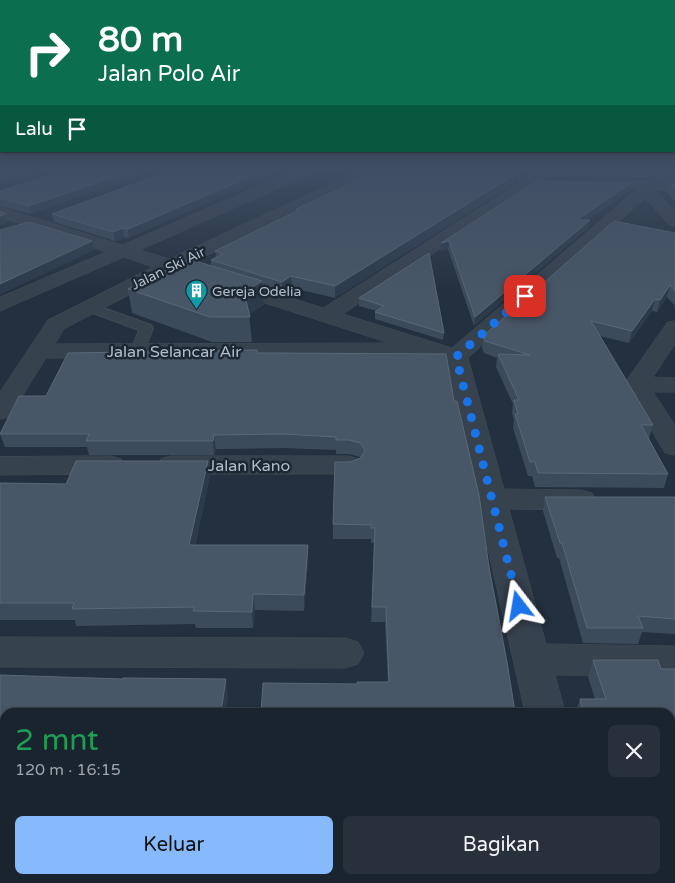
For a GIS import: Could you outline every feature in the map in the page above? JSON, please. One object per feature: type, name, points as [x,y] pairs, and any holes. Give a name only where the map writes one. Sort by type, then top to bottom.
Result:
[{"type":"street","name":"Jalan Ski Air","points":[[0,305],[216,210]]},
{"type":"street","name":"Jalan Ski Air","points":[[0,411],[56,325],[170,266],[287,210]]},
{"type":"street","points":[[327,315],[487,210]]},
{"type":"street","points":[[456,357],[618,225],[629,210]]},
{"type":"street","points":[[660,210],[672,230]]},
{"type":"street","points":[[0,212],[327,315],[429,350],[456,357]]},
{"type":"street","points":[[8,231],[57,212]]},
{"type":"street","points":[[636,384],[675,328]]},
{"type":"street","name":"Jalan Selancar Air","points":[[38,351],[429,350]]},
{"type":"street","points":[[456,357],[544,708]]},
{"type":"street","points":[[636,384],[675,384]]},
{"type":"street","points":[[636,384],[675,447]]},
{"type":"street","name":"Jalan Kano","points":[[0,466],[349,465]]},
{"type":"street","points":[[492,499],[607,500]]},
{"type":"street","points":[[0,652],[345,653]]},
{"type":"street","points":[[532,659],[675,660]]},
{"type":"lane","points":[[89,307],[146,328],[138,351]]},
{"type":"building","points":[[62,210],[172,210],[128,229],[123,228],[113,232],[52,214]]},
{"type":"building","points":[[299,210],[457,210],[335,286],[291,276],[282,282],[211,260],[223,254],[215,251]]},
{"type":"building","points":[[492,210],[591,210],[577,220],[590,220],[475,317],[449,241],[441,243]]},
{"type":"building","points":[[614,221],[675,233],[675,291],[670,285],[660,300],[655,299],[632,331],[591,321],[653,425],[641,425],[668,474],[538,473],[535,462],[530,462],[515,414],[518,414],[514,400],[519,400],[498,354],[530,355],[485,341],[483,336]]},
{"type":"building","points":[[29,222],[92,241],[0,284],[0,230]]},
{"type":"building","points":[[429,253],[444,333],[375,312],[384,306],[359,298]]},
{"type":"building","points":[[189,259],[262,281],[244,292],[250,317],[210,317],[128,289]]},
{"type":"building","points":[[257,350],[257,353],[446,354],[454,401],[457,401],[479,495],[489,567],[514,708],[261,708],[263,683],[357,684],[357,682],[389,682],[386,607],[372,607],[375,528],[371,528],[371,525],[333,524],[335,462],[350,462],[361,458],[365,450],[360,443],[349,440],[336,440],[336,437],[282,434],[214,435],[213,441],[86,441],[89,434],[0,434],[19,396],[46,396],[68,353]]},
{"type":"building","points":[[76,461],[208,461],[189,545],[308,545],[304,595],[253,594],[252,612],[193,611],[194,607],[72,609],[74,603],[0,603],[0,483],[66,484]]},
{"type":"building","points":[[545,497],[675,497],[675,619],[638,616],[643,628],[587,628],[562,543],[560,543]]},
{"type":"building","points":[[593,660],[658,660],[661,669],[675,669],[675,708],[582,708],[580,699],[606,699]]},
{"type":"building","points":[[0,675],[123,679],[226,679],[222,708],[0,708]]},
{"type":"place","name":"Gereja Odelia","points":[[196,310]]},
{"type":"route","points":[[519,606],[456,357],[525,296]]}]
